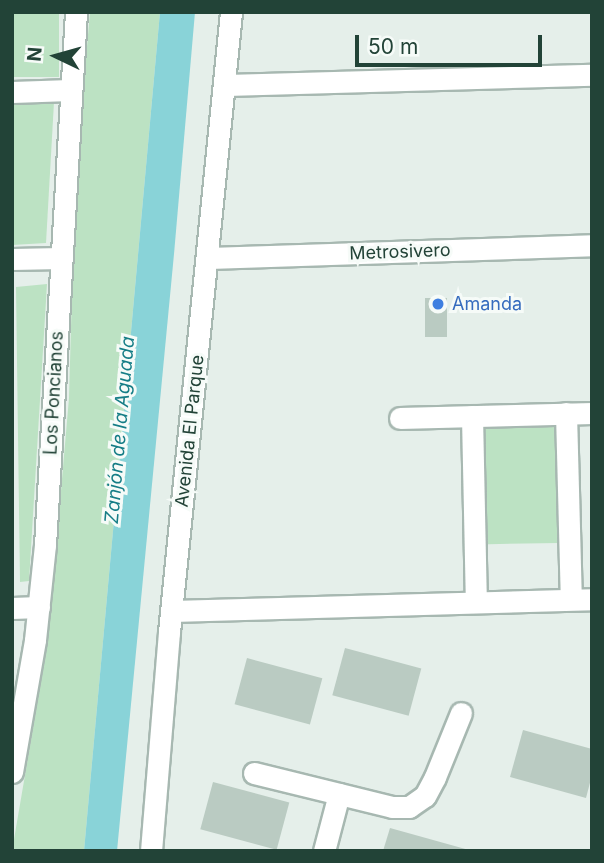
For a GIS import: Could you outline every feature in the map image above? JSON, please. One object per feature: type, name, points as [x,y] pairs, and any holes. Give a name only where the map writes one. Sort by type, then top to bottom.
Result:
[{"type":"street","name":"Los Poncianos","points":[[12,772],[39,607],[54,416],[76,12]]},
{"type":"street","name":"Avenida El Parque","points":[[151,851],[231,12]]},
{"type":"street","points":[[226,85],[592,75]]},
{"type":"street","points":[[12,92],[70,90]]},
{"type":"street","name":"Metrosivero","points":[[209,258],[592,245]]},
{"type":"street","points":[[12,259],[61,258]]},
{"type":"street","points":[[172,611],[581,599],[566,413]]},
{"type":"street","points":[[400,418],[592,413]]},
{"type":"street","points":[[472,416],[476,602]]},
{"type":"street","points":[[12,608],[39,607]]},
{"type":"street","points":[[254,773],[392,807],[409,807],[425,796],[461,713]]},
{"type":"street","points":[[324,851],[339,794]]},
{"type":"green space","points":[[12,12],[59,12],[59,77],[12,77]]},
{"type":"green space","points":[[90,12],[160,12],[84,851],[12,851],[48,641],[69,398],[75,184]]},
{"type":"green space","points":[[12,101],[54,102],[46,243],[12,245]]},
{"type":"green space","points":[[47,284],[29,581],[20,582],[16,287]]},
{"type":"green space","points":[[557,425],[559,543],[478,544],[476,426]]},
{"type":"water","points":[[160,12],[195,12],[174,254],[117,851],[84,851]]},
{"type":"building","points":[[425,298],[447,298],[447,337],[425,337]]},
{"type":"building","points":[[345,648],[421,668],[409,716],[332,695]]},
{"type":"building","points":[[247,658],[322,678],[310,725],[235,704]]},
{"type":"building","points":[[523,730],[592,749],[592,775],[586,798],[510,777]]},
{"type":"building","points":[[213,782],[289,802],[277,850],[200,829]]},
{"type":"building","points":[[390,828],[469,850],[469,851],[383,851]]},
{"type":"place","name":"Amanda","points":[[438,304]]},
{"type":"water label","name":"Zanjón de la Aguada","points":[[120,430]]}]
